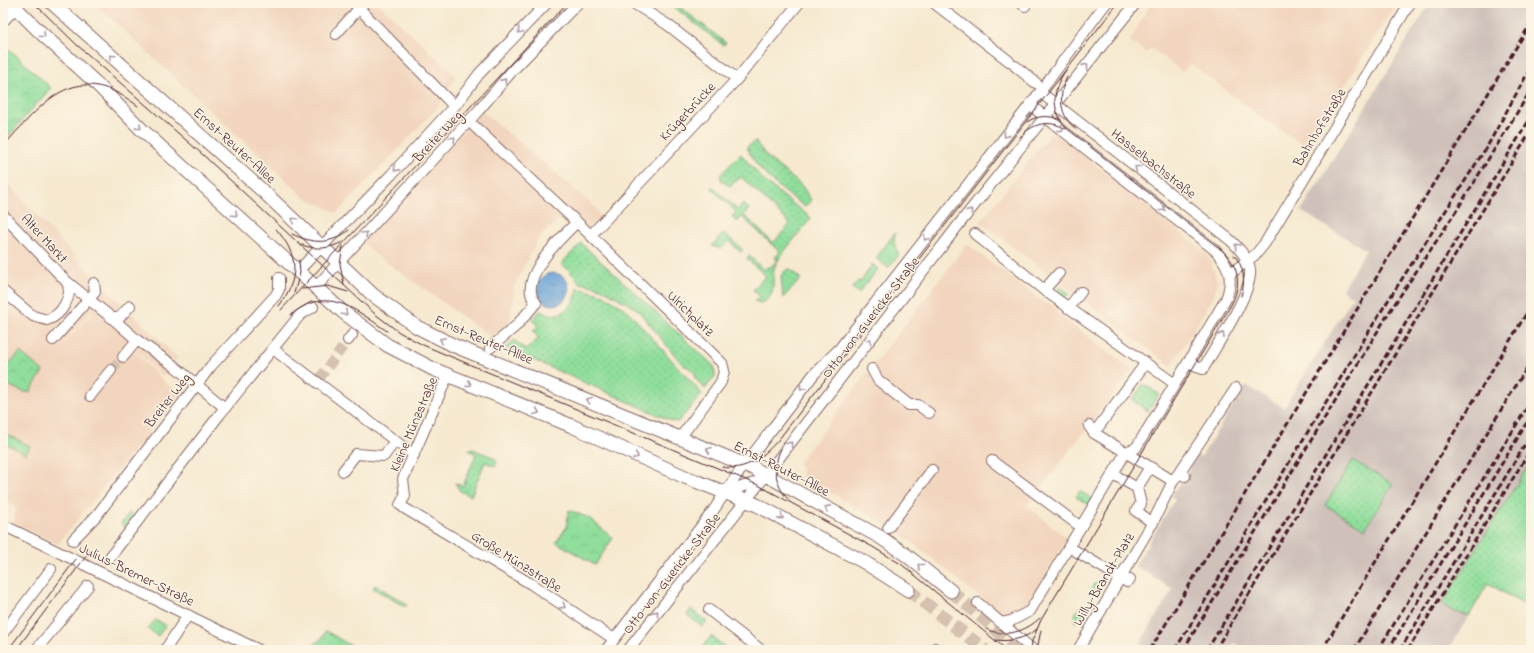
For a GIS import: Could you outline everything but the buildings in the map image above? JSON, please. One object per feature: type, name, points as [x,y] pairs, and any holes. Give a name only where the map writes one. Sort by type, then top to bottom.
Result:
[{"type":"main road","name":"Ernst-Reuter-Allee","points":[[52,3],[265,193],[338,263],[385,305],[432,335],[470,353],[680,438],[766,475],[880,537],[905,554],[950,591]]},
{"type":"main road","points":[[3,19],[15,4],[142,130],[350,319],[375,337],[408,357],[448,375],[572,426],[685,477],[746,500],[864,562],[908,590]]},
{"type":"street","name":"Breiter Weg","points":[[298,271],[458,102],[479,74],[547,3]]},
{"type":"street","name":"Breiter Weg","points":[[316,287],[479,110],[512,71],[578,3]]},
{"type":"street","points":[[633,3],[668,25],[737,79]]},
{"type":"street","name":"Krügerbrücke","points":[[591,235],[737,79],[799,3]]},
{"type":"street","name":"Hasselbachstraße","points":[[934,3],[1012,64],[1055,104],[1229,239],[1242,252],[1247,260]]},
{"type":"street","points":[[946,12],[952,3]]},
{"type":"street","name":"Otto-von-Guericke-Straße","points":[[606,650],[814,374],[840,348],[1030,105],[1038,88],[1106,3]]},
{"type":"street","name":"Otto-von-Guericke-Straße","points":[[628,650],[1045,116],[1136,3]]},
{"type":"street","name":"Bahnhofstraße","points":[[1230,274],[1256,254],[1268,238],[1410,3]]},
{"type":"street","points":[[336,34],[359,5],[451,103]]},
{"type":"street","points":[[1001,623],[1030,611],[1073,549],[1081,527],[1116,479],[1126,452],[1136,448],[1190,361],[1226,299],[1230,287],[1230,274],[1221,257],[1202,239],[1030,105]]},
{"type":"street","name":"Ulrichplatz","points":[[474,126],[591,235],[722,363],[724,371],[721,382],[680,438]]},
{"type":"street","name":"Alter Markt","points":[[3,215],[66,281],[90,299],[137,340],[174,365],[225,408]]},
{"type":"street","points":[[490,348],[516,326],[536,303],[532,296],[531,289],[535,270],[577,222]]},
{"type":"street","points":[[975,234],[1044,290],[1055,303],[1068,308],[1175,384]]},
{"type":"street","points":[[1190,361],[1194,366],[1203,369],[1246,292],[1250,273],[1247,260]]},
{"type":"street","points":[[1044,290],[1059,274]]},
{"type":"street","name":"Breiter Weg","points":[[73,540],[94,517],[211,366],[276,295],[279,289],[280,278]]},
{"type":"street","name":"Alter Markt","points":[[3,291],[36,317],[48,320],[59,311],[68,297],[69,288],[66,281]]},
{"type":"street","points":[[53,340],[90,299],[95,292],[94,283]]},
{"type":"street","points":[[1068,308],[1081,292]]},
{"type":"street","points":[[112,318],[119,318],[130,306]]},
{"type":"street","points":[[110,557],[225,408],[300,315],[313,307]]},
{"type":"street","points":[[122,357],[137,340]]},
{"type":"street","points":[[273,349],[317,380],[414,455]]},
{"type":"street","points":[[1145,364],[1092,429],[1150,467],[1179,477]]},
{"type":"street","points":[[872,369],[878,380],[909,404],[918,404],[929,413]]},
{"type":"street","points":[[90,396],[111,370]]},
{"type":"street","name":"Kleine Münzstraße","points":[[402,507],[405,496],[403,479],[448,375]]},
{"type":"street","name":"Willy-Brandt-Platz","points":[[1078,650],[1124,578],[1154,520],[1179,477],[1236,388]]},
{"type":"street","points":[[343,471],[356,454],[384,456],[396,441]]},
{"type":"street","points":[[992,461],[1081,527]]},
{"type":"street","points":[[1133,488],[1150,467]]},
{"type":"street","points":[[888,528],[932,470]]},
{"type":"street","points":[[726,492],[754,483],[766,475]]},
{"type":"street","points":[[1116,479],[1133,488],[1141,504],[1136,511],[1154,520]]},
{"type":"street","name":"Große Münzstraße","points":[[402,507],[530,584],[614,639]]},
{"type":"street","name":"Julius-Bremer-Straße","points":[[3,525],[258,650]]},
{"type":"street","points":[[1073,549],[1124,578]]},
{"type":"street","points":[[3,633],[51,569]]},
{"type":"street","points":[[36,650],[88,586]]},
{"type":"street","points":[[978,603],[1033,650]]},
{"type":"street","points":[[709,610],[755,648]]},
{"type":"street","points":[[165,650],[188,615]]},
{"type":"shaded area","points":[[94,3],[378,3],[456,76],[437,108],[337,213],[304,197]]},
{"type":"shaded area","points":[[1151,3],[1396,3],[1307,147],[1266,121],[1190,63],[1183,72],[1151,48],[1147,53],[1130,41]]},
{"type":"shaded area","points":[[1430,3],[1531,3],[1531,577],[1493,576],[1448,650],[1246,650],[1234,643],[1229,650],[1136,650],[1173,589],[1135,566],[1175,499],[1171,496],[1191,467],[1189,466],[1196,454],[1201,457],[1246,385],[1284,408],[1353,297],[1342,290],[1366,250],[1301,211]]},
{"type":"shaded area","points":[[482,111],[592,204],[601,217],[586,235],[572,230],[559,219],[537,240],[514,287],[510,324],[491,337],[375,254],[363,242]]},
{"type":"shaded area","points":[[1054,133],[1205,252],[1211,261],[1217,282],[1214,297],[1171,366],[980,222],[1049,136]]},
{"type":"shaded area","points":[[3,182],[8,184],[94,277],[178,358],[163,376],[126,343],[178,396],[58,544],[14,523],[16,507],[3,501],[3,304],[46,338],[3,302]],"holes":[[[91,312],[93,313],[59,348],[57,348]]]},
{"type":"shaded area","points":[[967,244],[1046,304],[1048,302],[1057,309],[1056,312],[1132,370],[1027,506],[1067,538],[1026,609],[1019,606],[1006,612],[993,608],[899,532],[802,476],[799,462]]},
{"type":"green space","points":[[675,3],[726,43],[723,45],[670,4]]},
{"type":"green space","points":[[3,48],[6,51],[9,49],[51,88],[3,142]]},
{"type":"green space","points":[[755,141],[767,157],[802,186],[811,200],[805,207],[772,181],[757,165],[747,147]]},
{"type":"green space","points":[[741,154],[764,181],[811,218],[777,262],[774,271],[772,292],[767,300],[761,303],[754,301],[760,296],[753,290],[766,276],[747,259],[749,256],[764,270],[768,266],[770,268],[777,260],[775,257],[780,252],[742,217],[737,222],[732,217],[736,212],[711,188],[713,187],[738,210],[743,204],[749,209],[744,215],[773,243],[790,224],[741,177],[730,186],[722,181],[720,175]]},
{"type":"green space","points":[[724,233],[743,250],[740,252],[729,241],[721,249],[712,246]]},
{"type":"green space","points":[[895,233],[894,244],[899,255],[888,268],[876,258]]},
{"type":"green space","points":[[581,243],[714,366],[715,376],[705,389],[695,378],[695,373],[683,365],[637,309],[601,288],[580,283],[568,269],[561,264]]},
{"type":"green space","points":[[872,264],[878,269],[859,293],[852,288],[858,281],[861,282]]},
{"type":"green space","points":[[788,268],[801,279],[783,298],[781,276]]},
{"type":"green space","points":[[1060,287],[1069,293],[1062,302],[1054,296]]},
{"type":"green space","points":[[578,288],[604,295],[627,310],[702,394],[678,422],[672,421],[506,348],[514,340],[526,350],[539,338],[533,332],[538,326],[532,320],[540,311],[547,314],[554,314],[565,311],[570,307]]},
{"type":"green space","points":[[20,352],[43,371],[30,392],[24,392],[3,383],[3,370]]},
{"type":"green space","points":[[1143,384],[1159,394],[1148,411],[1132,400]]},
{"type":"green space","points":[[8,435],[30,446],[26,454],[4,443]]},
{"type":"green space","points":[[473,449],[495,458],[497,462],[495,466],[485,462],[471,496],[460,491],[455,483],[463,486],[476,454],[468,450]]},
{"type":"green space","points":[[1353,460],[1393,484],[1365,529],[1325,505]]},
{"type":"green space","points":[[1531,461],[1531,577],[1522,592],[1531,598],[1529,608],[1488,583],[1469,616],[1452,611],[1442,604]]},
{"type":"green space","points":[[1080,491],[1093,499],[1089,505],[1076,497]]},
{"type":"green space","points":[[569,510],[589,518],[613,538],[595,565],[556,542],[566,528]]},
{"type":"green space","points":[[129,513],[135,517],[127,528],[121,524]]},
{"type":"green space","points":[[1101,580],[1101,588],[1097,594],[1092,595],[1090,592],[1093,585]]},
{"type":"green space","points":[[375,585],[407,604],[405,607],[373,588]]},
{"type":"green space","points":[[1084,606],[1085,614],[1080,620],[1075,622],[1076,612],[1079,608]]},
{"type":"green space","points":[[691,609],[707,622],[702,627],[687,615]]},
{"type":"green space","points":[[155,620],[166,625],[158,636],[148,629]]},
{"type":"green space","points":[[326,631],[358,650],[308,650],[322,638]]},
{"type":"green space","points":[[711,636],[728,649],[701,650]]},
{"type":"water","points":[[550,273],[556,273],[566,280],[569,289],[568,295],[562,302],[556,305],[550,305],[540,298],[537,292],[537,286],[544,276]]},
{"type":"tunnel","points":[[319,379],[348,340]]},
{"type":"tunnel","points":[[111,370],[123,357]]},
{"type":"tunnel","points":[[908,590],[985,650]]},
{"type":"tunnel","points":[[951,591],[1020,650]]},
{"type":"tram line","points":[[34,3],[77,45],[202,154],[375,314],[399,332],[423,345],[758,485],[871,546],[901,564],[1007,650]]},
{"type":"tram line","points":[[281,310],[567,3]]},
{"type":"tram line","points":[[722,467],[731,468],[747,465],[761,457],[779,439],[1118,3]]},
{"type":"tram line","points":[[1031,650],[1032,641],[1041,620],[1231,305],[1237,284],[1236,271],[1233,264],[1224,252],[1065,127],[1057,113],[1055,98],[1058,84],[1066,70]]},
{"type":"tram line","points":[[1067,77],[1061,98],[1063,112],[1070,124],[1076,129]]},
{"type":"tram line","points":[[3,148],[42,105],[55,95],[80,85],[94,85],[107,89],[122,95],[138,106]]},
{"type":"tram line","points":[[1027,122],[1044,116],[1061,120]]},
{"type":"tram line","points":[[1020,137],[1030,128],[1047,123],[1066,129]]},
{"type":"tram line","points":[[276,229],[289,248],[293,257],[294,267],[291,286],[279,306]]},
{"type":"tram line","points":[[292,234],[307,240],[322,241],[335,238],[349,230]]},
{"type":"tram line","points":[[302,245],[312,248],[323,248],[342,242]]},
{"type":"tram line","points":[[343,246],[340,264],[344,285]]},
{"type":"tram line","points":[[1234,255],[1240,264],[1244,279],[1241,296]]},
{"type":"tram line","points":[[294,293],[300,273],[299,260]]},
{"type":"tram line","points":[[302,289],[328,286],[348,292]]},
{"type":"tram line","points":[[291,315],[304,306],[317,301],[329,301],[341,304],[364,315],[387,331]]},
{"type":"tram line","points":[[789,436],[780,452],[776,468],[776,477],[779,485],[789,500]]},
{"type":"tram line","points":[[16,650],[90,551]]},
{"type":"tram line","points":[[8,650],[76,559]]},
{"type":"tram line","points":[[986,629],[1000,633],[1014,632],[1028,627],[1040,618]]},
{"type":"tram line","points":[[995,640],[1006,641],[1017,639],[1037,629]]},
{"type":"tram line","points":[[1037,650],[1041,630]]},
{"type":"railway","points":[[1150,650],[1531,23]]},
{"type":"railway","points":[[1175,650],[1382,310],[1488,145],[1531,67]]},
{"type":"railway","points":[[1183,650],[1390,311],[1455,213],[1531,90]]},
{"type":"railway","points":[[1207,650],[1531,117]]},
{"type":"railway","points":[[1215,650],[1531,131]]},
{"type":"railway","points":[[1322,650],[1531,306]]},
{"type":"railway","points":[[1354,650],[1531,361]]},
{"type":"railway","points":[[1378,650],[1531,401]]},
{"type":"railway","points":[[1388,650],[1531,416]]},
{"type":"railway","points":[[1400,650],[1531,435]]},
{"type":"railway","points":[[1408,650],[1531,449]]}]
